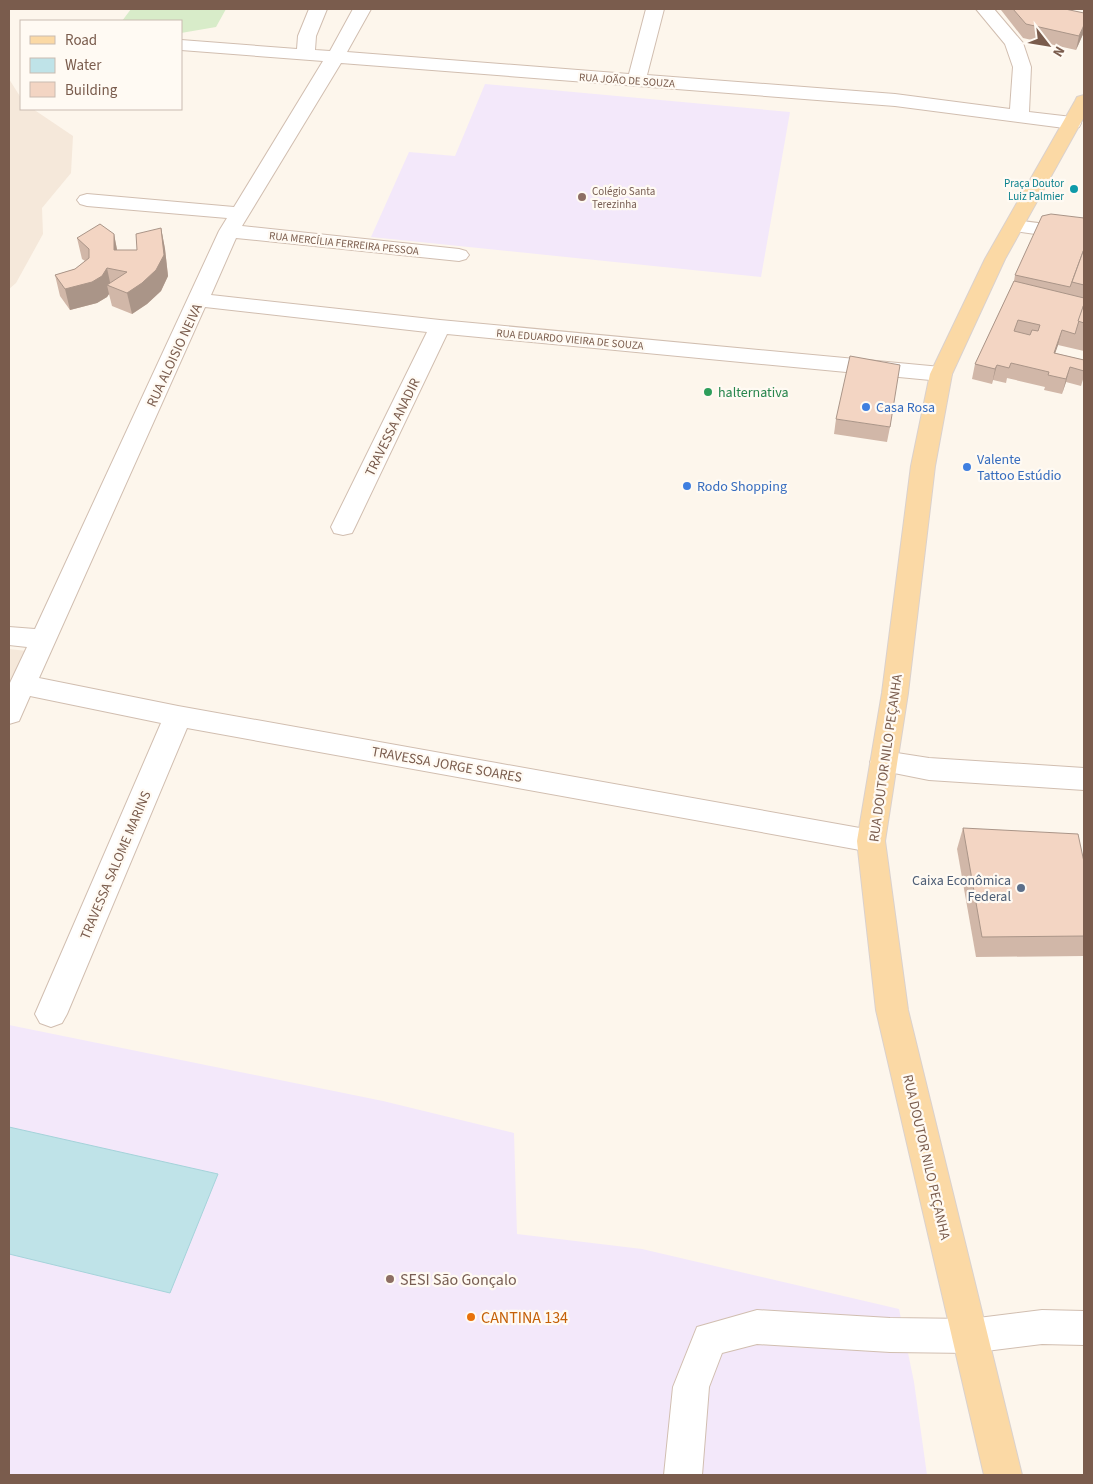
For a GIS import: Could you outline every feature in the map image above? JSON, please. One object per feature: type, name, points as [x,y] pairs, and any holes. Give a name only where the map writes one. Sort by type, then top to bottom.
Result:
[{"type":"main road","name":"RUA DOUTOR NILO PEÇANHA","points":[[1003,1475],[892,1010],[871,841],[884,762],[923,466],[941,374],[995,259],[1084,100]]},
{"type":"street","points":[[306,55],[307,36],[318,9]]},
{"type":"street","name":"RUA ALOISIO NEIVA","points":[[9,714],[234,222],[335,57],[362,9]]},
{"type":"street","points":[[637,80],[656,9]]},
{"type":"street","points":[[985,9],[1014,43],[1022,67],[1019,114]]},
{"type":"street","name":"RUA JOÃO DE SOUZA","points":[[182,44],[894,100],[1019,114],[1072,123]]},
{"type":"street","name":"RUA MERCÍLIA FERREIRA PESSOA","points":[[87,200],[459,255]]},
{"type":"street","points":[[1015,226],[1084,235]]},
{"type":"street","name":"RUA EDUARDO VIEIRA DE SOUZA","points":[[199,300],[440,327],[941,374]]},
{"type":"street","name":"TRAVESSA ANADIR","points":[[343,527],[440,327]]},
{"type":"street","points":[[9,636],[44,639]]},
{"type":"street","name":"TRAVESSA JORGE SOARES","points":[[23,686],[178,716],[871,841]]},
{"type":"street","name":"TRAVESSA SALOME MARINS","points":[[51,1014],[178,716]]},
{"type":"street","points":[[884,762],[929,769],[1084,780]]},
{"type":"street","points":[[683,1475],[691,1387],[710,1338],[756,1327],[890,1335],[970,1336],[1042,1327],[1084,1328]]},
{"type":"shaded area","points":[[9,79],[20,96],[20,110],[34,110],[73,136],[71,173],[42,208],[43,234],[16,283],[9,289]]},
{"type":"shaded area","name":"Colégio Santa Terezinha","points":[[485,84],[790,112],[761,277],[371,237],[409,152],[455,156]]},
{"type":"shaded area","points":[[9,649],[27,651],[9,688]]},
{"type":"shaded area","name":"SESI São Gonçalo","points":[[9,1025],[383,1101],[514,1133],[517,1234],[642,1249],[899,1309],[914,1382],[927,1475],[9,1475]]},
{"type":"green space","points":[[131,9],[226,9],[216,27],[182,33],[182,20],[123,20]]},
{"type":"water","points":[[9,1127],[218,1174],[170,1293],[9,1254]]},
{"type":"building","points":[[1013,9],[1065,9],[1084,13],[1084,25],[1079,36],[1026,24]]},
{"type":"building","points":[[1051,214],[1084,218],[1084,249],[1070,287],[1015,275],[1042,216]]},
{"type":"building","points":[[100,224],[114,234],[114,250],[137,250],[136,234],[161,228],[164,255],[156,270],[127,293],[107,285],[127,272],[107,268],[102,276],[92,282],[65,289],[55,275],[75,269],[89,258],[89,249],[77,238]]},
{"type":"building","points":[[1084,249],[1084,285],[1072,282]]},
{"type":"building","points":[[1014,281],[1084,298],[1075,334],[1062,330],[1054,353],[1084,360],[1084,371],[1070,367],[1066,379],[1048,375],[1049,372],[1011,363],[1009,368],[997,365],[995,369],[975,364]],"holes":[[[1018,320],[1040,325],[1038,331],[1032,330],[1030,335],[1014,331]]]},
{"type":"building","points":[[1084,304],[1084,323],[1078,321]]},
{"type":"building","name":"Casa Rosa","points":[[850,356],[900,365],[890,427],[836,419]]},
{"type":"building","name":"Caixa Econômica Federal","points":[[963,828],[1078,834],[1084,862],[1084,936],[982,937]]},
{"type":"place","name":"Praça Doutor Luiz Palmier","points":[[1074,189]]},
{"type":"place","name":"Colégio Santa Terezinha","points":[[582,197]]},
{"type":"place","name":"halternativa","points":[[708,392]]},
{"type":"place","name":"Casa Rosa","points":[[866,407]]},
{"type":"place","name":"Valente Tattoo Estúdio","points":[[967,467]]},
{"type":"place","name":"Rodo Shopping","points":[[687,486]]},
{"type":"place","name":"Caixa Econômica Federal","points":[[1021,888]]},
{"type":"place","name":"SESI São Gonçalo","points":[[390,1279]]},
{"type":"place","name":"CANTINA 134","points":[[471,1317]]}]
